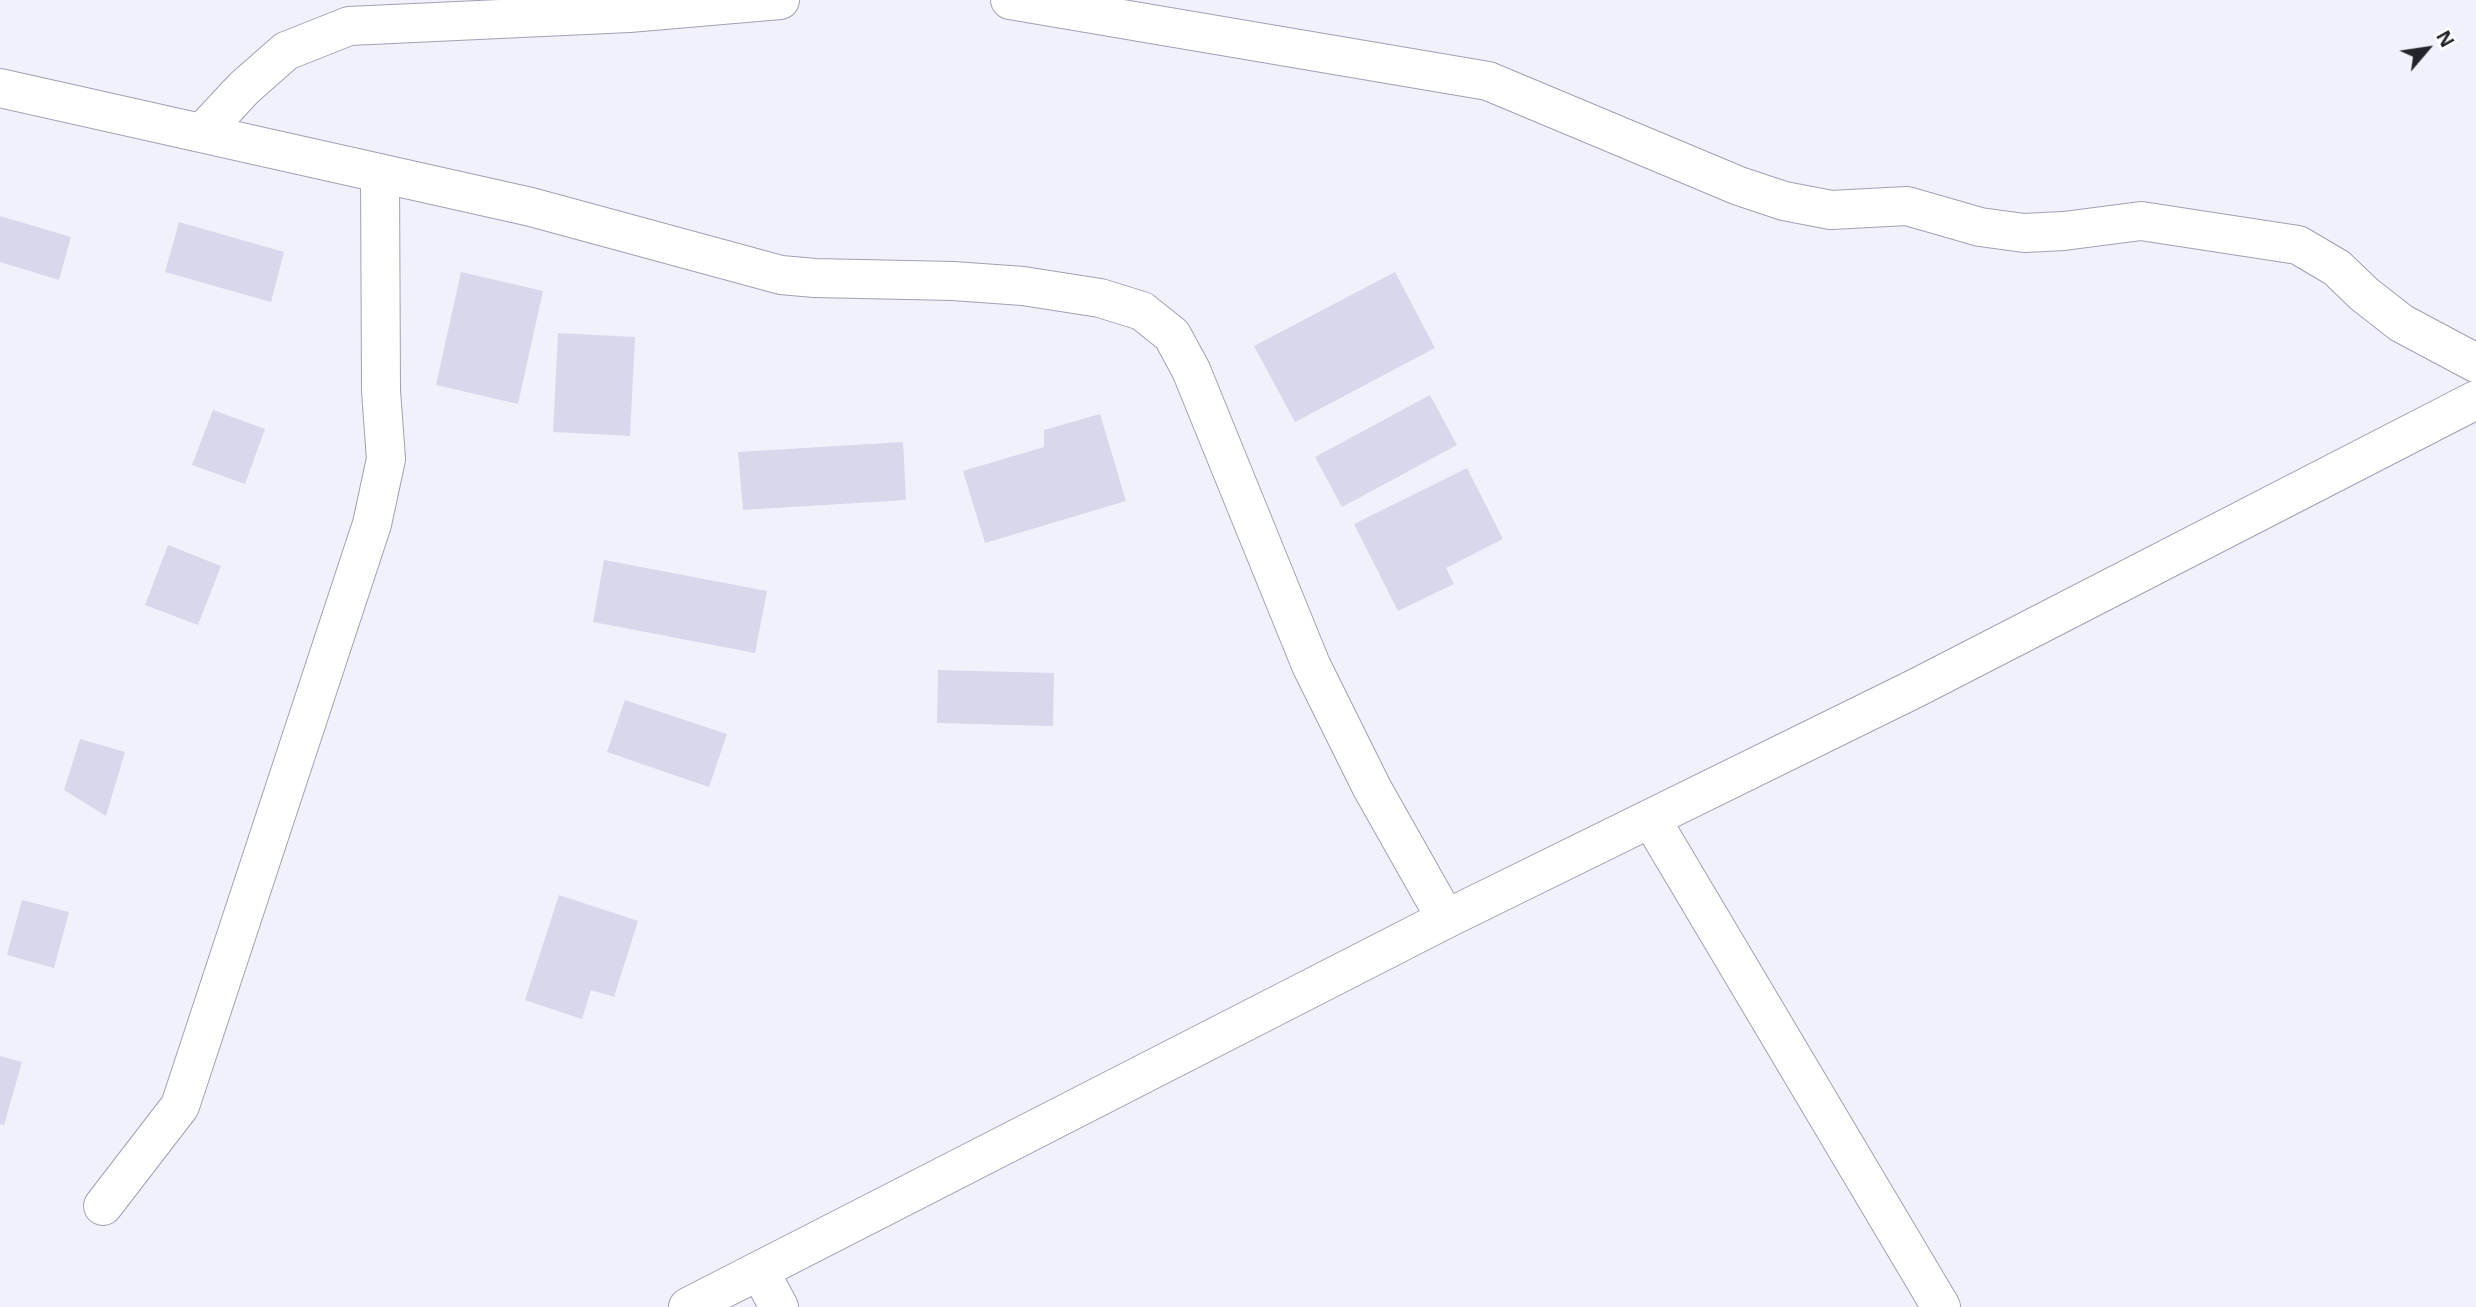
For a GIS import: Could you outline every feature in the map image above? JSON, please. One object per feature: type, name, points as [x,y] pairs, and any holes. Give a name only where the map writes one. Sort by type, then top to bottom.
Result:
[{"type":"street","points":[[202,133],[244,88],[286,51],[349,26],[629,13],[780,0]]},
{"type":"street","points":[[1010,0],[1488,81],[1739,186],[1784,201],[1819,208],[1831,210],[1907,206],[1980,227],[2024,233],[2064,232],[2141,221],[2298,245],[2337,268],[2364,294],[2401,323],[2476,363]]},
{"type":"street","points":[[0,88],[531,207],[781,275],[1023,286],[1100,298],[1142,311],[1172,335],[1191,370],[1311,665],[1372,788],[1446,919]]},
{"type":"street","points":[[103,1206],[180,1106],[372,524],[386,459],[381,391],[380,173]]},
{"type":"street","points":[[688,1307],[1446,919],[1916,688],[2476,400]]},
{"type":"street","points":[[1651,819],[1941,1307]]},
{"type":"street","points":[[760,1272],[779,1307]]},
{"type":"building","points":[[0,216],[71,237],[59,280],[0,262]]},
{"type":"building","points":[[179,222],[284,252],[271,302],[165,272]]},
{"type":"building","points":[[461,272],[543,291],[518,404],[436,385]]},
{"type":"building","points":[[1395,272],[1435,348],[1295,422],[1254,346]]},
{"type":"building","points":[[558,333],[635,337],[630,436],[553,432]]},
{"type":"building","points":[[1430,395],[1457,445],[1342,507],[1315,457]]},
{"type":"building","points":[[213,410],[265,429],[245,484],[192,465]]},
{"type":"building","points":[[1100,414],[1126,501],[985,543],[963,471],[1044,447],[1044,430]]},
{"type":"building","points":[[903,442],[906,500],[743,510],[738,452]]},
{"type":"building","points":[[1467,468],[1503,539],[1446,568],[1454,584],[1398,611],[1354,524]]},
{"type":"building","points":[[168,545],[221,566],[198,625],[145,605]]},
{"type":"building","points":[[604,560],[767,591],[755,653],[593,622]]},
{"type":"building","points":[[938,670],[1054,673],[1053,726],[937,723]]},
{"type":"building","points":[[625,700],[727,734],[709,787],[607,752]]},
{"type":"building","points":[[80,739],[125,752],[106,816],[64,790]]},
{"type":"building","points":[[559,895],[638,921],[614,997],[591,990],[582,1019],[525,1000]]},
{"type":"building","points":[[22,900],[69,912],[54,968],[7,955]]},
{"type":"building","points":[[0,1056],[22,1062],[4,1125],[0,1124]]}]
